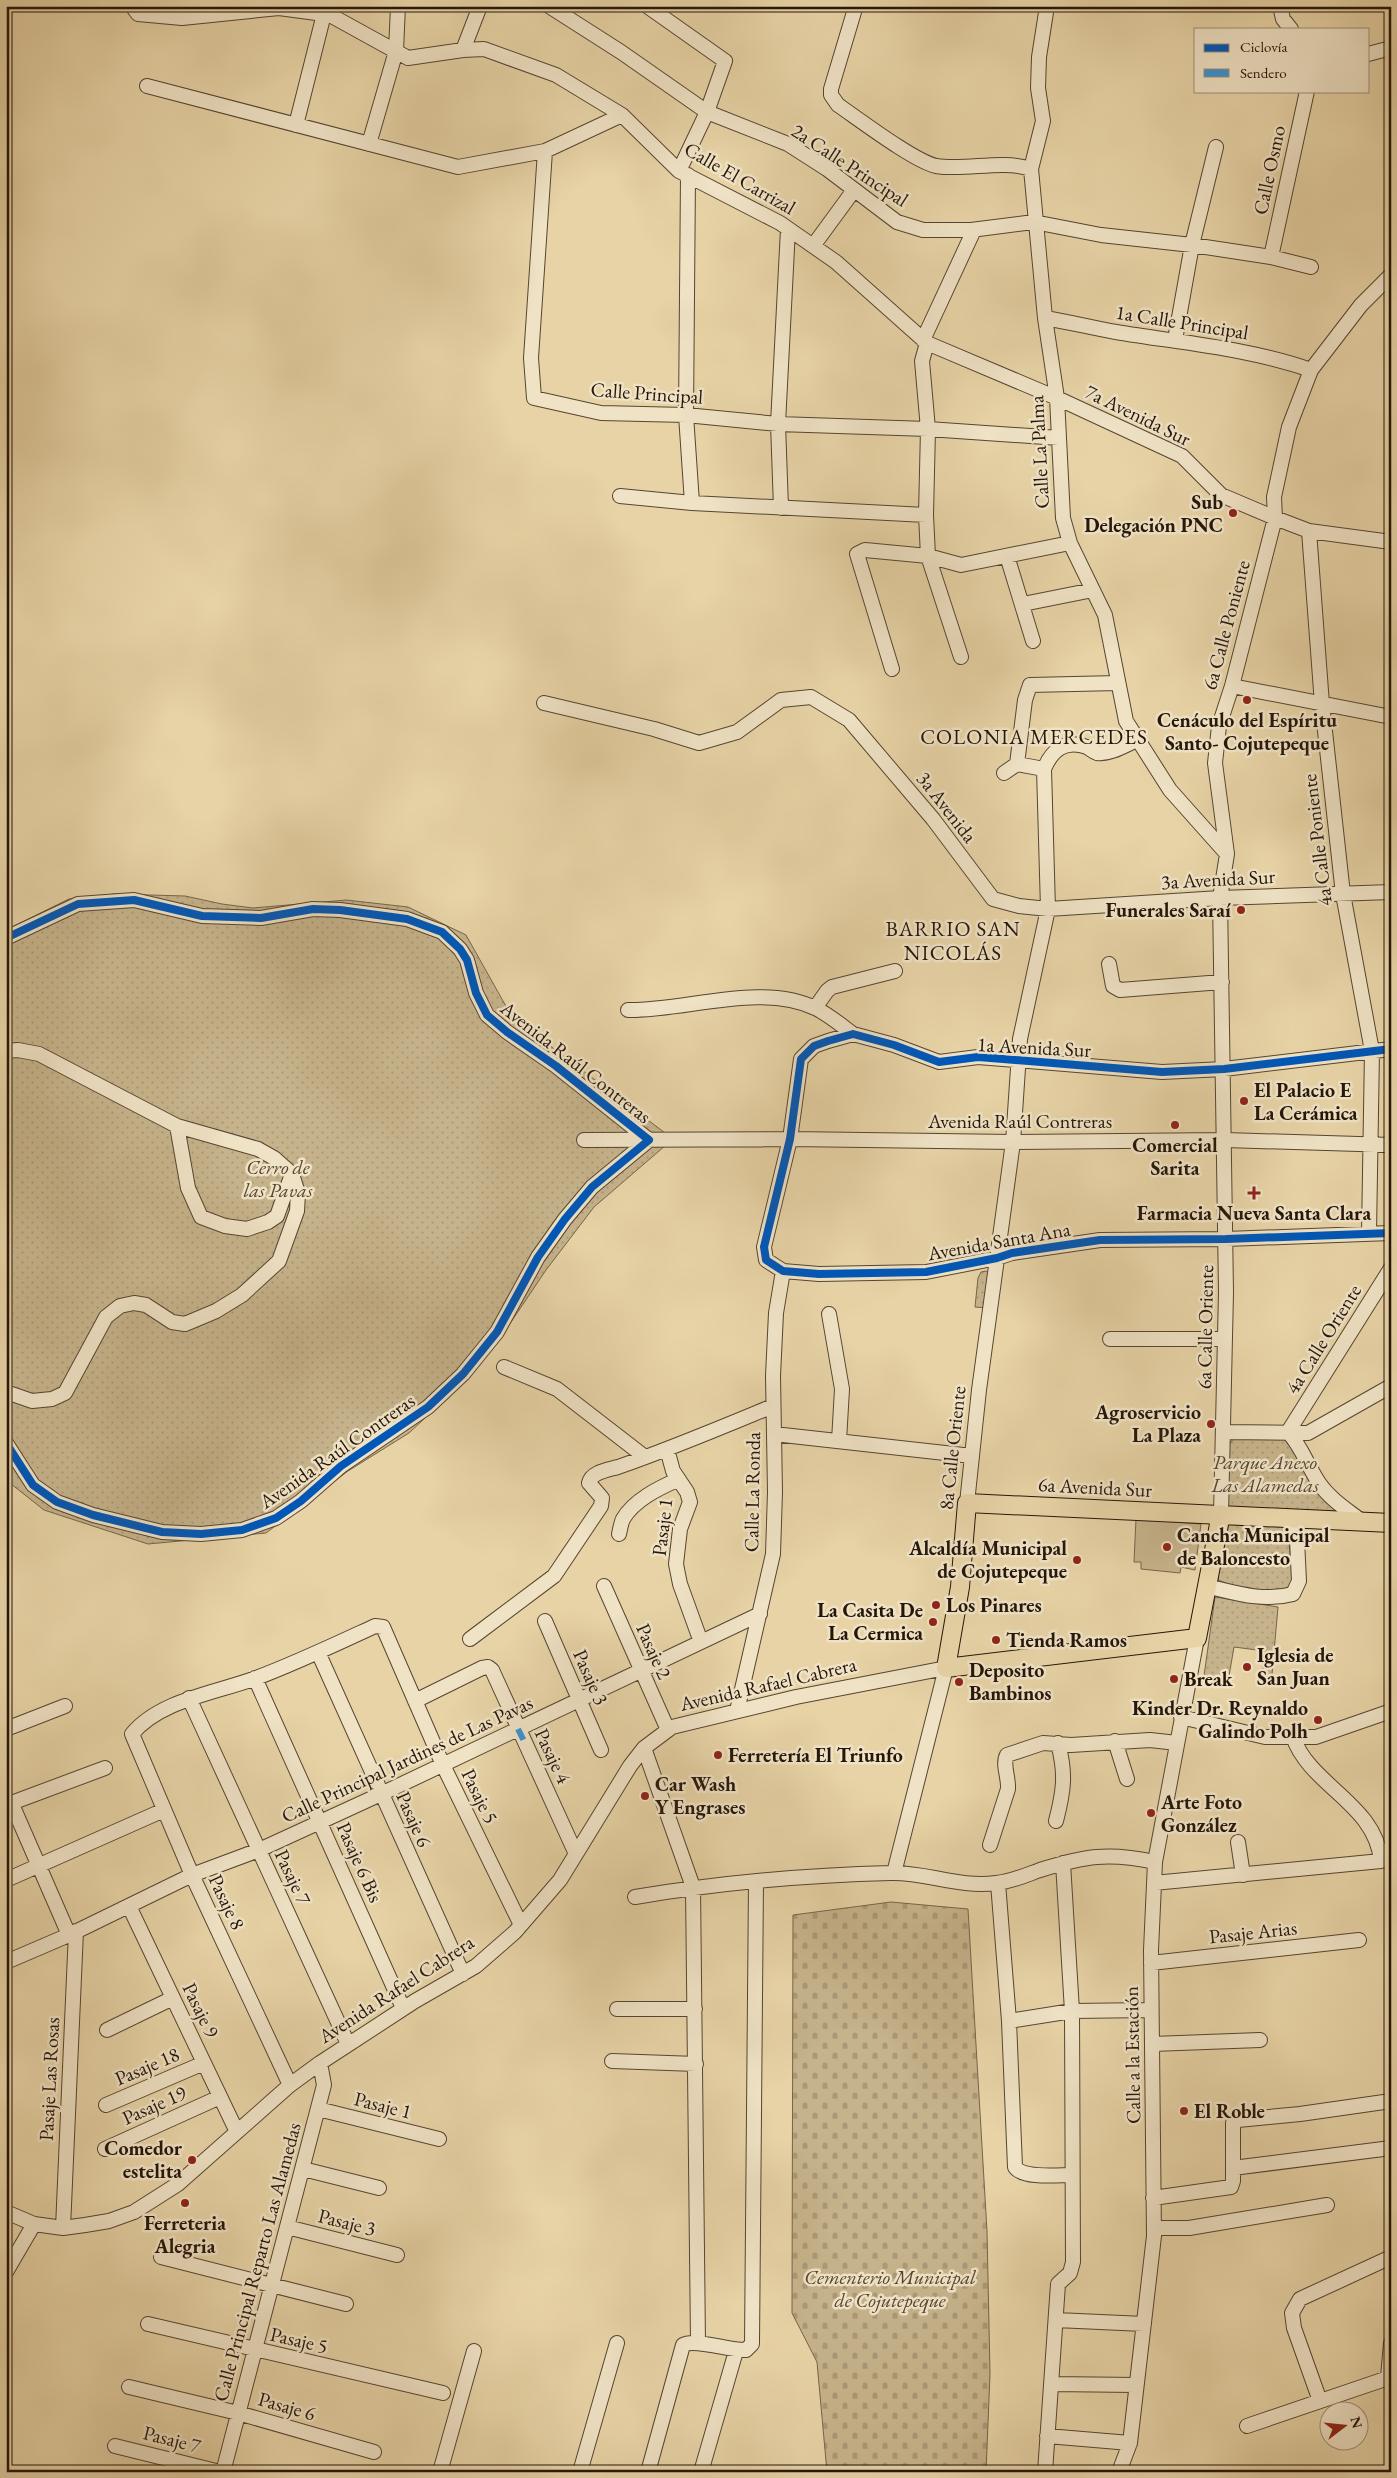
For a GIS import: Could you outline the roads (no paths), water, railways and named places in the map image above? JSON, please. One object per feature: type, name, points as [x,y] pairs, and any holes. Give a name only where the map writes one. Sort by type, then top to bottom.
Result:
[{"type":"main road","name":"6a Avenida Sur","points":[[967,1503],[1296,1519],[1360,1520],[1391,1523]]},
{"type":"main road","name":"8a Calle Oriente","points":[[946,1668],[960,1587],[967,1503]]},
{"type":"main road","points":[[1197,1638],[1221,1514]]},
{"type":"main road","name":"Avenida Rafael Cabrera","points":[[946,1668],[1197,1638]]},
{"type":"street","name":"Calle El Carrizal","points":[[132,6],[138,14],[182,18],[279,8],[324,14],[330,15],[408,58],[484,49],[556,75],[622,115],[684,173],[788,228],[836,262],[925,342],[1057,398]]},
{"type":"street","points":[[369,144],[396,51],[398,6]]},
{"type":"street","points":[[463,50],[480,6]]},
{"type":"street","name":"2a Calle Principal","points":[[549,6],[621,52],[707,112],[788,144],[827,169],[897,222],[923,230],[974,230],[1034,222],[1101,235],[1192,245],[1271,257],[1311,267]]},
{"type":"street","points":[[648,6],[725,61],[684,173],[686,415],[692,503]]},
{"type":"street","name":"Calle La Palma","points":[[1048,6],[1039,57],[1038,88],[1043,121],[1031,170],[1034,222],[1045,318],[1057,398],[1063,518],[1070,543],[1105,615],[1126,721],[1170,790],[1227,854]]},
{"type":"street","points":[[1280,6],[1283,19],[1290,28]]},
{"type":"street","points":[[854,12],[831,89],[831,95],[838,106],[925,162],[948,167],[1018,165],[1031,170]]},
{"type":"street","points":[[296,125],[324,14]]},
{"type":"street","points":[[1370,53],[1391,48]]},
{"type":"street","points":[[147,86],[458,167],[545,151],[622,115]]},
{"type":"street","name":"Calle Osmo","points":[[1271,257],[1307,92]]},
{"type":"street","points":[[1175,340],[1192,245],[1216,147]]},
{"type":"street","name":"Calle Principal","points":[[545,151],[531,358],[534,398],[602,413],[686,415],[778,424],[928,429],[1059,438]]},
{"type":"street","points":[[813,246],[854,190]]},
{"type":"street","points":[[782,508],[778,424],[788,228]]},
{"type":"street","points":[[961,656],[928,556],[926,515],[928,429],[922,361],[925,342],[974,230]]},
{"type":"street","name":"6a Calle Poniente","points":[[1225,1140],[1220,898],[1227,854],[1215,762],[1219,726],[1232,686],[1275,518],[1274,497],[1289,427],[1311,370],[1361,304],[1391,274]]},
{"type":"street","name":"1a Calle Principal","points":[[1045,318],[1281,359],[1311,370]]},
{"type":"street","name":"7a Avenida Sur","points":[[1057,398],[1182,456],[1221,495],[1309,532],[1391,542]]},
{"type":"street","points":[[620,496],[692,503],[926,515]]},
{"type":"street","name":"4a Calle Poniente","points":[[1309,532],[1322,704],[1342,894],[1372,1052],[1370,1233]]},
{"type":"street","points":[[892,669],[857,554],[865,550],[928,556],[961,565],[1070,543]]},
{"type":"street","points":[[1007,556],[1033,641]]},
{"type":"street","points":[[1023,604],[1093,590]]},
{"type":"street","points":[[1018,764],[1025,700],[1030,685],[1118,683]]},
{"type":"street","points":[[1232,686],[1391,717]]},
{"type":"street","name":"3a Avenida","points":[[544,703],[654,729],[699,743],[737,732],[781,700],[811,697],[849,720],[933,819],[993,898],[1019,906],[1048,909]]},
{"type":"street","points":[[1004,773],[1018,764],[1044,769],[1051,752],[1063,745],[1086,747],[1097,753],[1110,751],[1139,739]]},
{"type":"street","name":"8a Calle Oriente","points":[[967,1503],[1013,1142],[1020,1039],[1048,909],[1044,769]]},
{"type":"street","name":"3a Avenida Sur","points":[[1048,909],[1220,898],[1391,892]]},
{"type":"street","name":"Avenida Raúl Contreras","points":[[6,938],[78,904],[134,900],[202,916],[262,918],[322,909],[371,912],[408,919],[442,932],[460,949],[467,960],[476,993],[487,1015],[507,1032],[556,1066],[649,1140]]},
{"type":"street","points":[[1109,964],[1113,986],[1120,990],[1222,982]]},
{"type":"street","points":[[815,1008],[826,991],[832,987],[895,971]]},
{"type":"street","points":[[628,1010],[695,1005],[751,996],[797,1001],[815,1008],[853,1034]]},
{"type":"street","points":[[790,1139],[802,1059],[814,1046],[853,1034]]},
{"type":"street","name":"1a Avenida Sur","points":[[853,1034],[894,1045],[939,1062],[978,1057],[1019,1062],[1162,1072],[1224,1069],[1391,1049]]},
{"type":"street","points":[[6,1052],[18,1050],[38,1054],[177,1126],[258,1149],[274,1158],[292,1174],[298,1193],[296,1211],[279,1261],[242,1295],[216,1311],[185,1324],[172,1322],[146,1304],[134,1303],[120,1306],[106,1317],[65,1393],[52,1399],[32,1401],[6,1392]]},
{"type":"street","points":[[177,1126],[188,1188],[201,1217],[225,1226],[247,1229],[268,1222],[276,1216],[292,1174]]},
{"type":"street","name":"Avenida Raúl Contreras","points":[[584,1140],[790,1139],[1013,1142],[1225,1140],[1391,1145]]},
{"type":"street","name":"Avenida Santa Ana","points":[[790,1139],[764,1247],[766,1260],[783,1271],[819,1274],[862,1271],[926,1272],[997,1258],[1012,1253],[1100,1240],[1226,1240],[1391,1233]]},
{"type":"street","name":"Avenida Raúl Contreras","points":[[6,1443],[33,1485],[57,1502],[92,1515],[162,1532],[201,1534],[242,1530],[276,1518],[301,1501],[341,1466],[428,1407],[463,1374],[497,1332],[538,1257],[565,1219],[592,1187],[649,1140]]},
{"type":"street","name":"6a Calle Oriente","points":[[1221,1514],[1225,1339],[1225,1140]]},
{"type":"street","name":"4a Calle Oriente","points":[[1288,1432],[1391,1268]]},
{"type":"street","name":"Calle La Ronda","points":[[737,1711],[773,1554],[773,1406],[776,1313],[783,1271]]},
{"type":"street","points":[[829,1314],[842,1389],[839,1441]]},
{"type":"street","points":[[1110,1339],[1225,1339]]},
{"type":"street","points":[[504,1366],[556,1389],[645,1457]]},
{"type":"street","points":[[1223,1432],[1308,1433],[1391,1386]]},
{"type":"street","points":[[470,1639],[554,1576],[601,1506],[602,1498],[589,1483],[590,1478],[773,1406]]},
{"type":"street","points":[[1288,1432],[1303,1450],[1319,1483],[1330,1496],[1360,1520]]},
{"type":"street","points":[[774,1434],[972,1456]]},
{"type":"street","name":"Pasaje 1","points":[[666,1449],[677,1480],[687,1492],[690,1502],[680,1529],[676,1564],[680,1584],[701,1642]]},
{"type":"street","points":[[619,1534],[624,1519],[641,1501],[658,1488],[677,1480]]},
{"type":"street","points":[[1206,1586],[1253,1597],[1276,1599],[1293,1594],[1299,1581],[1296,1519]]},
{"type":"street","name":"Pasaje 2","points":[[604,1586],[640,1671],[668,1730]]},
{"type":"street","name":"Calle Principal Jardines de Las Pavas","points":[[6,1962],[73,1933],[192,1875],[259,1850],[381,1794],[760,1614]]},
{"type":"street","name":"Pasaje 3","points":[[545,1621],[601,1750]]},
{"type":"street","name":"Pasaje 5","points":[[318,1652],[375,1626],[384,1627],[443,1765],[520,1926]]},
{"type":"street","name":"Calle a la Estación","points":[[1119,2472],[1130,2443],[1154,2228],[1151,1963],[1155,1862],[1197,1638]]},
{"type":"street","points":[[189,1698],[255,1678],[318,1652]]},
{"type":"street","name":"Pasaje 6","points":[[318,1652],[463,1974]]},
{"type":"street","name":"Pasaje 4","points":[[415,1701],[488,1666],[492,1670],[576,1854]]},
{"type":"street","name":"8a Calle Oriente","points":[[894,1873],[946,1668]]},
{"type":"street","name":"Avenida Rafael Cabrera","points":[[6,2212],[34,2224],[63,2228],[109,2221],[149,2205],[178,2184],[290,2085],[348,2044],[404,2008],[476,1966],[520,1926],[560,1880],[630,1766],[644,1748],[672,1727],[737,1711],[946,1668]]},
{"type":"street","name":"Pasaje 6 Bis","points":[[255,1678],[404,2008]]},
{"type":"street","name":"Pasaje 8","points":[[189,1698],[140,1724],[132,1734],[192,1875],[290,2085]]},
{"type":"street","name":"Pasaje 7","points":[[189,1698],[348,2044]]},
{"type":"street","points":[[6,1729],[65,1706]]},
{"type":"street","points":[[1181,1717],[1265,1737],[1316,1737],[1391,1711]]},
{"type":"street","points":[[1154,1883],[1381,1861],[1380,1845],[1367,1822],[1298,1753],[1293,1737]]},
{"type":"street","points":[[990,1845],[1008,1788],[1009,1780],[1005,1759],[1007,1755],[1043,1743],[1070,1745],[1150,1740],[1176,1743]]},
{"type":"street","points":[[1115,1741],[1127,1780]]},
{"type":"street","points":[[1056,1821],[1065,1777],[1058,1743]]},
{"type":"street","points":[[644,1748],[693,1887],[698,2343]]},
{"type":"street","points":[[73,1933],[9,1804],[105,1768]]},
{"type":"street","points":[[6,1880],[164,1810]]},
{"type":"street","points":[[1238,1842],[1243,1875]]},
{"type":"street","points":[[635,1897],[693,1887],[756,1881],[894,1873],[969,1885],[998,1883],[1063,1863],[1095,1856],[1136,1858],[1155,1862]]},
{"type":"street","points":[[1045,2472],[1058,2284],[1070,2273],[1073,2267],[1072,2011],[1063,1863]]},
{"type":"street","points":[[648,2472],[680,2352],[687,2343],[698,2343],[736,2351],[746,2350],[752,2344],[756,1881]]},
{"type":"street","points":[[998,1883],[1009,2019],[1015,2167],[1018,2172],[1026,2175],[1072,2176]]},
{"type":"street","name":"Pasaje 9","points":[[129,1906],[237,2132]]},
{"type":"street","name":"Pasaje Las Rosas","points":[[63,2228],[73,1933]]},
{"type":"street","name":"Pasaje Arias","points":[[1151,1963],[1359,1940]]},
{"type":"street","points":[[107,2030],[173,1998]]},
{"type":"street","points":[[617,2009],[695,2009]]},
{"type":"street","points":[[1009,2019],[1072,2011],[1152,2010]]},
{"type":"street","points":[[1152,2044],[1260,2040]]},
{"type":"street","points":[[612,2061],[696,2064]]},
{"type":"street","name":"Pasaje 18","points":[[106,2105],[204,2063]]},
{"type":"street","name":"Calle Principal Reparto Las Alamedas","points":[[221,2472],[318,2110],[324,2085],[320,2063]]},
{"type":"street","name":"Pasaje 19","points":[[105,2149],[220,2097]]},
{"type":"street","points":[[1153,2198],[1231,2187],[1234,2181],[1233,2123],[1238,2120],[1300,2114],[1391,2100]]},
{"type":"street","name":"Pasaje 1","points":[[318,2110],[439,2139]]},
{"type":"street","points":[[1233,2168],[1391,2148]]},
{"type":"street","points":[[303,2169],[379,2188]]},
{"type":"street","points":[[1154,2228],[1189,2228],[1327,2205]]},
{"type":"street","points":[[6,2272],[34,2224]]},
{"type":"street","name":"Pasaje 3","points":[[287,2228],[397,2256]]},
{"type":"street","points":[[162,2257],[346,2304]]},
{"type":"street","points":[[1247,2426],[1320,2401],[1294,2328],[1292,2313],[1300,2300],[1391,2257]]},
{"type":"street","points":[[1056,2320],[1144,2324]]},
{"type":"street","name":"Pasaje 5","points":[[148,2324],[443,2393]]},
{"type":"street","points":[[580,2472],[617,2343]]},
{"type":"street","points":[[1323,2400],[1389,2377],[1391,2343]]},
{"type":"street","points":[[440,2472],[474,2351]]},
{"type":"street","points":[[701,2472],[736,2351]]},
{"type":"street","points":[[1051,2384],[1136,2384]]},
{"type":"street","name":"Pasaje 6","points":[[129,2387],[238,2413],[374,2452]]},
{"type":"street","points":[[1047,2436],[1130,2443]]},
{"type":"street","name":"Pasaje 7","points":[[115,2446],[221,2472]]},
{"type":"place","name":"Sub Delegación PNC","points":[[1233,513]]},
{"type":"place","name":"Cenáculo del Espíritu Santo- Cojutepeque","points":[[1247,700]]},
{"type":"place","name":"Funerales Saraí","points":[[1241,910]]},
{"type":"place","name":"El Palacio E La Cerámica","points":[[1244,1101]]},
{"type":"place","name":"Comercial Sarita","points":[[1175,1125]]},
{"type":"place","name":"Farmacia Nueva Santa Clara","points":[[1254,1193]]},
{"type":"place","name":"Agroservicio La Plaza","points":[[1211,1424]]},
{"type":"place","name":"Cancha Municipal de Baloncesto","points":[[1167,1547]]},
{"type":"place","name":"Alcaldía Municipal de Cojutepeque","points":[[1077,1560]]},
{"type":"place","name":"Los Pinares","points":[[936,1605]]},
{"type":"place","name":"La Casita De La Cermica","points":[[933,1622]]},
{"type":"place","name":"Tienda Ramos","points":[[996,1640]]},
{"type":"place","name":"Iglesia de San Juan","points":[[1247,1667]]},
{"type":"place","name":"Break","points":[[1174,1679]]},
{"type":"place","name":"Deposito Bambinos","points":[[959,1682]]},
{"type":"place","name":"Kinder Dr. Reynaldo Galindo Polh","points":[[1318,1720]]},
{"type":"place","name":"Ferretería El Triunfo","points":[[718,1755]]},
{"type":"place","name":"Car Wash Y Engrases","points":[[645,1796]]},
{"type":"place","name":"Arte Foto González","points":[[1151,1813]]},
{"type":"place","name":"El Roble","points":[[1184,2111]]},
{"type":"place","name":"Comedor estelita","points":[[192,2160]]},
{"type":"place","name":"Ferreteria Alegria","points":[[185,2203]]},
{"type":"district","name":"COLONIA MERCEDES","points":[[1034,737]]},
{"type":"district","name":"BARRIO SAN NICOLÁS","points":[[953,941]]},
{"type":"park label","name":"Cerro de las Pavas","points":[[278,1178]]},
{"type":"park label","name":"Parque Anexo Las Alamedas","points":[[1265,1474]]},
{"type":"park label","name":"Cementerio Municipal de Cojutepeque","points":[[890,2288]]}]
